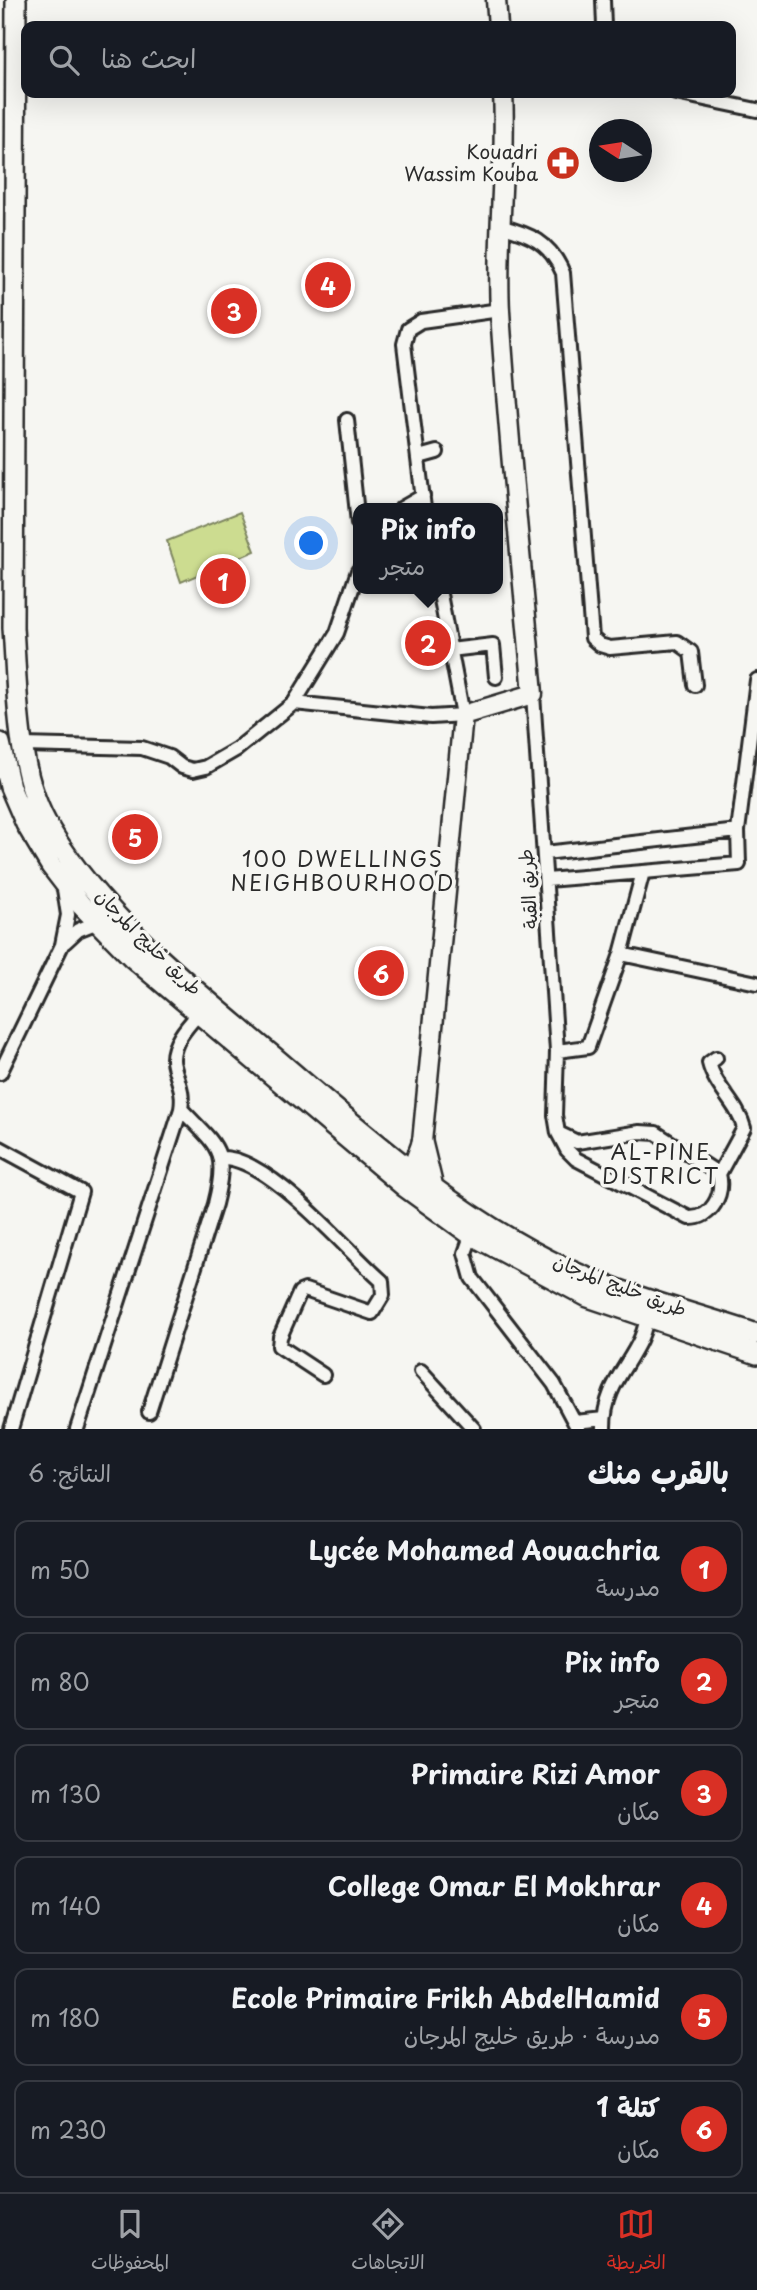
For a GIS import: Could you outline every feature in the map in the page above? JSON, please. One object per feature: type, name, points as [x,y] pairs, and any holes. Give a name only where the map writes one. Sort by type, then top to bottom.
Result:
[{"type":"main road","name":"طريق خليج المرجان","points":[[16,6],[7,378],[7,628],[29,779],[50,830],[110,909],[204,1008],[409,1180],[475,1227],[587,1297],[757,1354]]},
{"type":"main road","name":"طريق خليج المرجان","points":[[0,743],[5,788],[62,881],[97,922],[395,1158],[409,1180],[433,1186],[475,1227],[567,1269],[757,1334]]},
{"type":"main road","points":[[62,881],[78,868]]},
{"type":"main road","points":[[395,1158],[411,1153],[422,1142]]},
{"type":"main road","points":[[422,1142],[433,1186]]},
{"type":"street","points":[[496,0],[498,21]]},
{"type":"street","points":[[603,0],[604,21]]},
{"type":"street","points":[[294,703],[431,717],[463,715],[533,694],[500,310],[499,226],[505,162],[503,98]]},
{"type":"street","points":[[700,98],[757,110]]},
{"type":"street","points":[[499,226],[534,236],[551,251],[563,273],[592,638],[600,645],[610,648],[677,642],[691,652],[695,685]]},
{"type":"street","points":[[424,502],[404,344],[408,329],[421,321],[500,310]]},
{"type":"street","points":[[347,420],[356,503]]},
{"type":"street","points":[[419,457],[438,452]]},
{"type":"street","points":[[23,745],[142,748],[156,751],[182,767],[193,770],[206,767],[237,750],[294,703],[337,633],[353,586]]},
{"type":"street","points":[[409,1180],[422,1142],[463,715],[440,594]]},
{"type":"street","points":[[450,650],[493,645],[496,677]]},
{"type":"street","points":[[547,880],[739,864],[738,831],[757,680]]},
{"type":"street","name":"طريق القبة","points":[[533,694],[557,1051],[555,1081],[558,1133]]},
{"type":"street","points":[[545,853],[738,831]]},
{"type":"street","points":[[557,1051],[588,1047],[621,954],[643,872]]},
{"type":"street","points":[[0,1073],[62,945],[68,915],[62,881]]},
{"type":"street","points":[[62,945],[78,930],[97,922]]},
{"type":"street","points":[[621,954],[757,983]]},
{"type":"street","points":[[77,1429],[181,1108],[184,1091],[172,1056],[175,1046],[204,1008]]},
{"type":"street","points":[[558,1133],[567,1150],[576,1159],[690,1218],[700,1218],[708,1213],[719,1194],[719,1174],[744,1128],[741,1118],[711,1073],[709,1063],[716,1058]]},
{"type":"street","points":[[149,1412],[215,1204],[222,1158],[215,1145],[181,1108]]},
{"type":"street","points":[[558,1133],[577,1142],[587,1142],[640,1132],[656,1133],[719,1174]]},
{"type":"street","points":[[0,1148],[81,1192],[10,1429]]},
{"type":"street","points":[[222,1158],[240,1161],[268,1176],[382,1281],[383,1295],[372,1313],[305,1290],[300,1292],[279,1337],[279,1346],[323,1375]]},
{"type":"street","points":[[475,1227],[466,1262],[472,1278],[554,1384],[577,1425],[604,1424],[611,1388],[644,1336],[647,1298]]},
{"type":"street","points":[[421,1371],[474,1429]]},
{"type":"green space","points":[[240,512],[255,551],[181,582],[167,541]]},
{"type":"place","name":"Kouadri Wassim Kouba","points":[[563,163]]},
{"type":"place","name":"College Omar El Mokhrar","points":[[328,285]]},
{"type":"place","name":"Primaire Rizi Amor","points":[[234,311]]},
{"type":"place","name":"Lycée Mohamed Aouachria","points":[[223,581]]},
{"type":"place","name":"Pix info","points":[[428,643]]},
{"type":"place","name":"Ecole Primaire Frikh AbdelHamid","points":[[135,837]]},
{"type":"place","name":"كتلة 1","points":[[381,973]]},
{"type":"district","name":"100 DWELLINGS NEIGHBOURHOOD","points":[[343,872]]},
{"type":"district","name":"AL-PINE DISTRICT","points":[[661,1165]]}]
